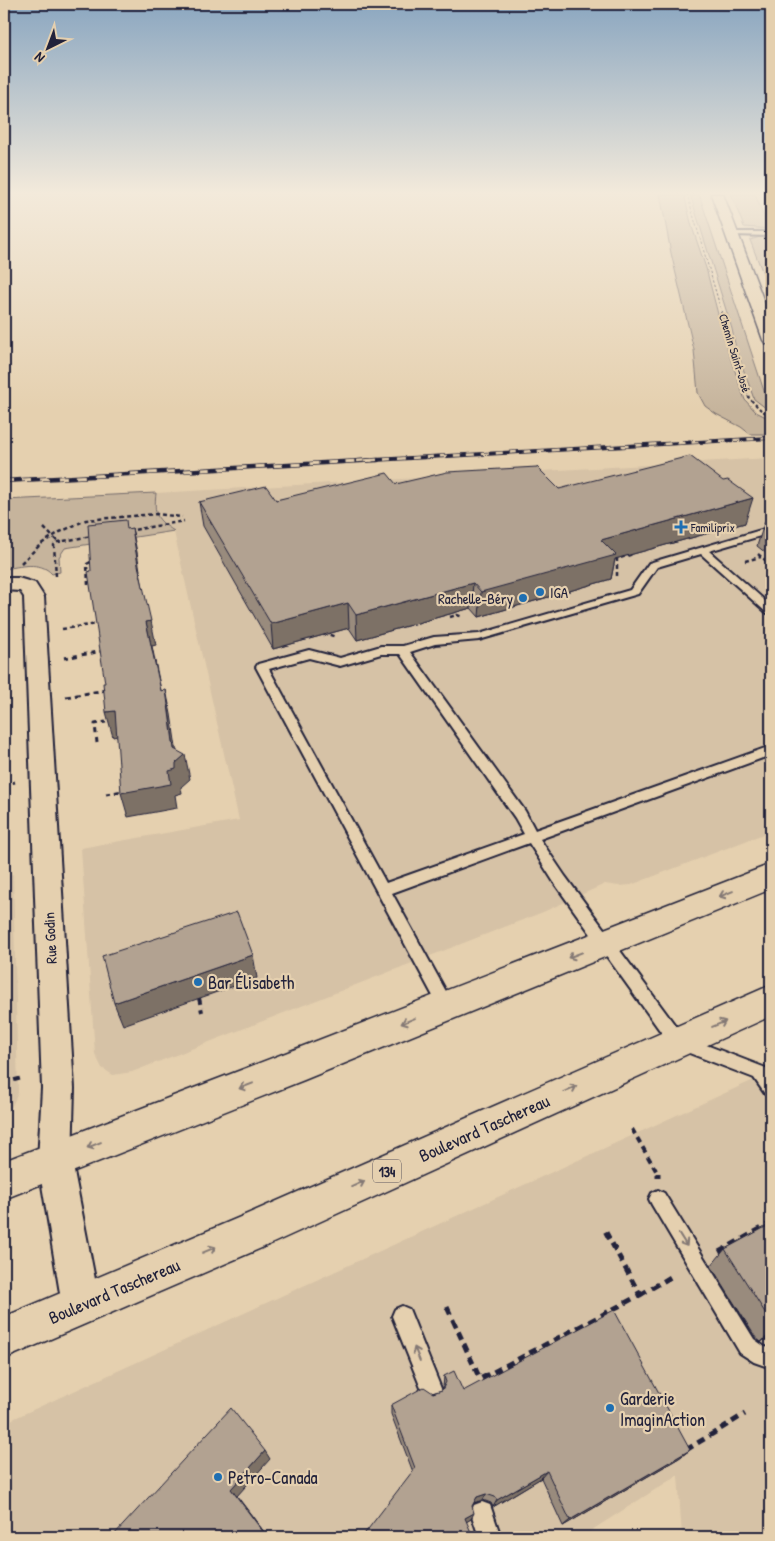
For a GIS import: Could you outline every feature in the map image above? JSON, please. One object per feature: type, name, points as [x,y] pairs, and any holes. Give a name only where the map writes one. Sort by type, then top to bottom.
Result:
[{"type":"main road","points":[[744,266],[771,340]]},
{"type":"main road","points":[[4,1180],[771,876]]},
{"type":"main road","name":"Boulevard Taschereau","points":[[4,1338],[250,1232],[771,1000]]},
{"type":"street","name":"Rue Godin","points":[[12,578],[33,592],[34,602],[58,1088],[55,1161],[81,1305]]},
{"type":"lane","points":[[446,1006],[262,667],[309,654],[340,662],[381,650],[403,650],[448,638],[479,637],[634,592],[648,568],[653,565],[771,530]]},
{"type":"lane","points":[[703,551],[771,611]]},
{"type":"lane","points":[[403,650],[520,815],[532,836],[605,943],[677,1042],[760,1073],[771,1088]]},
{"type":"lane","points":[[383,890],[771,750]]},
{"type":"lane","points":[[658,1199],[747,1346],[754,1352],[766,1358],[771,1358]]},
{"type":"lane","points":[[402,1316],[432,1391]]},
{"type":"lane","points":[[482,1513],[490,1537]]},
{"type":"path","name":"Chemin Saint-José","points":[[708,266],[749,398],[761,410],[771,416]]},
{"type":"path","points":[[12,578],[29,553],[77,523],[98,518],[156,514],[182,518]]},
{"type":"path","points":[[119,532],[184,521]]},
{"type":"path","points":[[44,528],[58,542]]},
{"type":"path","points":[[56,576],[54,545],[58,542],[101,535]]},
{"type":"path","points":[[617,582],[617,559],[635,554]]},
{"type":"path","points":[[88,585],[87,564],[95,560]]},
{"type":"path","points":[[447,618],[457,615],[471,619]]},
{"type":"path","points":[[59,629],[99,624]]},
{"type":"path","points":[[319,637],[328,634],[342,639]]},
{"type":"path","points":[[61,659],[103,651]]},
{"type":"path","points":[[64,697],[109,689]]},
{"type":"path","points":[[97,743],[95,724],[106,722]]},
{"type":"path","points":[[4,784],[16,782]]},
{"type":"path","points":[[106,794],[126,791]]},
{"type":"path","points":[[199,998],[202,1012]]},
{"type":"path","points":[[4,1083],[22,1078]]},
{"type":"path","points":[[632,1129],[658,1172]]},
{"type":"path","points":[[710,1256],[771,1223]]},
{"type":"path","points":[[603,1228],[640,1295]]},
{"type":"path","points":[[753,1233],[758,1240]]},
{"type":"path","points":[[447,1307],[480,1379],[666,1280]]},
{"type":"path","points":[[607,1313],[612,1321]]},
{"type":"path","points":[[549,1343],[552,1351]]},
{"type":"path","points":[[678,1444],[682,1452],[745,1414]]},
{"type":"shaded area","points":[[674,266],[705,266],[726,345],[745,400],[756,412],[768,418],[771,424],[771,434],[750,434],[705,406],[698,393],[694,350]]},
{"type":"shaded area","points":[[712,266],[723,266],[771,412],[754,399],[736,349],[732,329]]},
{"type":"shaded area","points":[[760,266],[771,266],[771,294]]},
{"type":"shaded area","points":[[760,266],[771,266],[771,294]]},
{"type":"shaded area","points":[[771,458],[771,831],[631,885],[605,884],[543,912],[132,1072],[113,1075],[102,1068],[95,1054],[81,848],[239,820],[174,532],[160,523],[156,514],[156,493]]},
{"type":"shaded area","points":[[156,493],[155,506],[157,515],[163,523],[174,531],[65,548],[59,557],[60,572],[52,574],[42,567],[35,566],[4,569],[4,500]]},
{"type":"shaded area","points":[[13,874],[18,1093],[12,1106],[4,1115],[4,876]]},
{"type":"shaded area","points":[[771,1072],[771,1537],[682,1537],[678,1475],[581,1537],[512,1537],[503,1534],[503,1537],[4,1537],[4,1423]]},
{"type":"building","points":[[690,456],[723,481],[728,480],[753,498],[601,540],[616,555],[481,592],[473,583],[356,615],[348,603],[271,624],[199,502],[266,486],[276,500],[387,473],[396,484],[447,472],[537,467],[559,489]]},
{"type":"building","points":[[126,520],[127,529],[132,528],[138,565],[151,621],[146,622],[161,691],[166,690],[174,749],[185,755],[176,763],[176,769],[169,771],[171,784],[121,793],[115,711],[106,712],[103,683],[105,683],[88,572],[91,571],[88,524]]},
{"type":"building","points":[[771,520],[771,526],[765,521]]},
{"type":"building","points":[[237,912],[253,955],[114,1003],[102,956]]},
{"type":"building","points":[[771,1224],[771,1322],[725,1249]]},
{"type":"building","points":[[614,1310],[690,1450],[570,1520],[547,1471],[497,1500],[495,1497],[486,1494],[477,1497],[472,1506],[474,1513],[465,1518],[473,1537],[362,1537],[415,1468],[391,1405],[424,1387],[433,1393],[442,1390],[446,1382],[444,1376],[454,1371],[463,1391]]},
{"type":"building","name":"Petro-Canada","points":[[231,1408],[265,1451],[231,1489],[267,1537],[112,1537]]},
{"type":"railway","points":[[356,461],[771,438]]},
{"type":"railway","points":[[4,481],[378,460]]},
{"type":"place","name":"Familiprix","points":[[681,527]]},
{"type":"place","name":"IGA","points":[[540,592]]},
{"type":"place","name":"Rachelle-Béry","points":[[523,598]]},
{"type":"place","name":"Bar Élisabeth","points":[[198,982]]},
{"type":"place","name":"Garderie ImaginAction","points":[[610,1408]]},
{"type":"place","name":"Petro-Canada","points":[[218,1477]]}]
